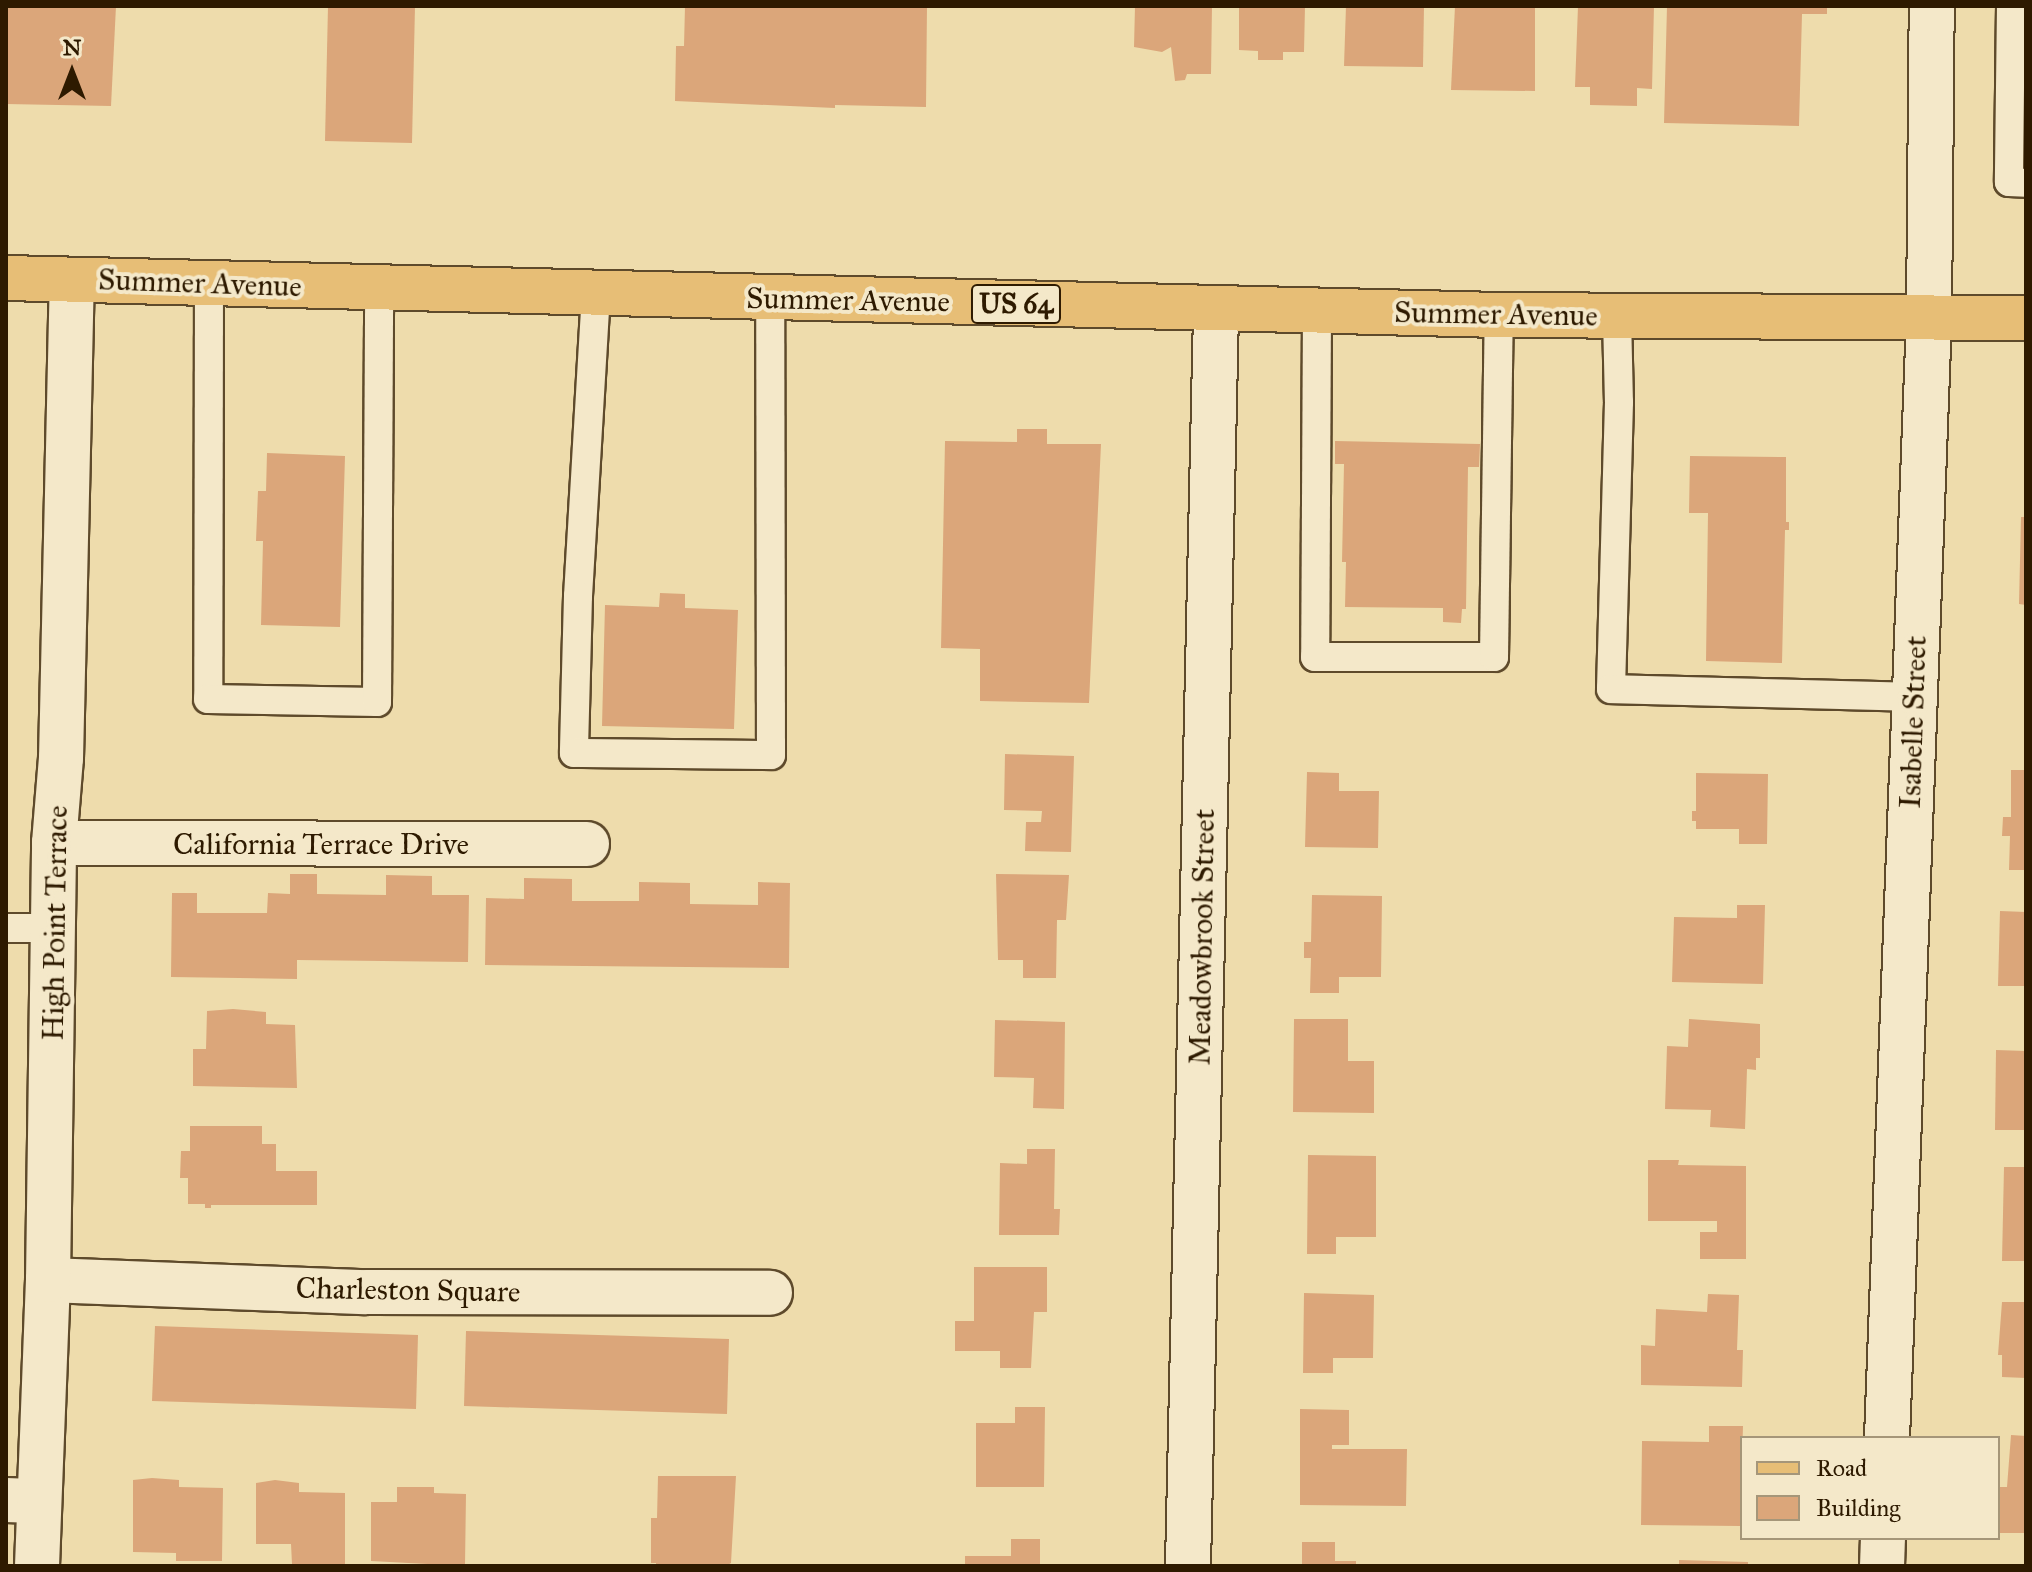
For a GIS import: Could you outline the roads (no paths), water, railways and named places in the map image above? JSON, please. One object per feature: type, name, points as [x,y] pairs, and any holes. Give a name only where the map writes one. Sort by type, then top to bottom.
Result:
[{"type":"main road","name":"Summer Avenue","points":[[6,278],[1499,315],[2026,318]]},
{"type":"street","name":"Isabelle Street","points":[[1887,1436],[1929,319],[1932,6]]},
{"type":"street","name":"High Point Terrace","points":[[37,1566],[22,1501],[48,1280],[54,843],[61,758],[72,280]]},
{"type":"street","name":"Meadowbrook Street","points":[[1188,1566],[1216,308]]},
{"type":"street","name":"California Terrace Drive","points":[[54,843],[587,844]]},
{"type":"street","name":"Charleston Square","points":[[48,1280],[366,1292],[770,1293]]},
{"type":"street","points":[[1882,1566],[1883,1540]]},
{"type":"lane","points":[[2011,6],[2009,182],[2026,183]]},
{"type":"lane","points":[[209,283],[208,699],[377,702],[379,288]]},
{"type":"lane","points":[[596,293],[578,596],[574,753],[771,755],[770,299]]},
{"type":"lane","points":[[1317,311],[1315,657],[1494,657],[1499,315]]},
{"type":"lane","points":[[1617,316],[1619,402],[1611,689],[1914,697]]},
{"type":"lane","points":[[6,928],[54,928]]}]
